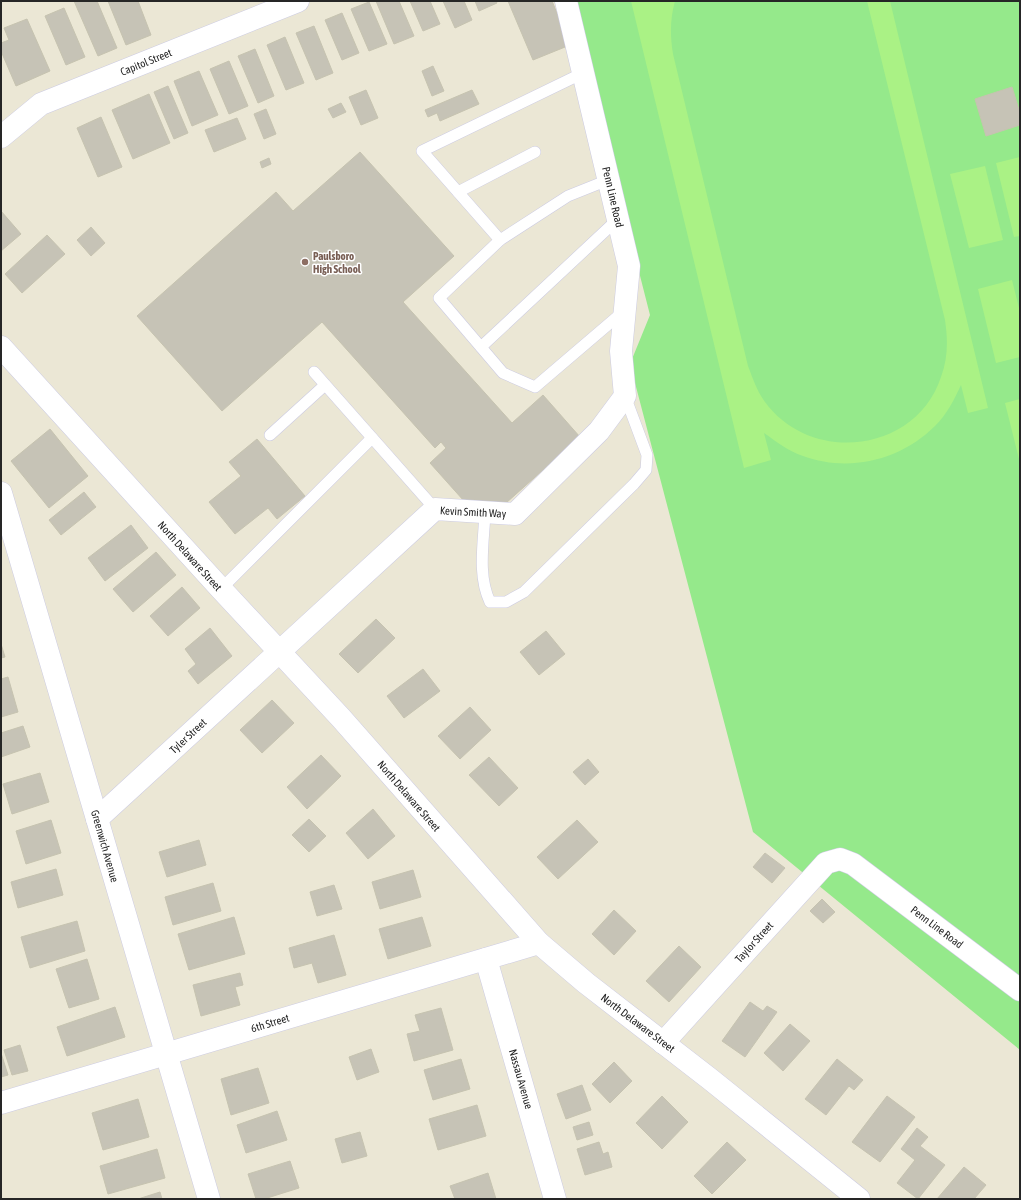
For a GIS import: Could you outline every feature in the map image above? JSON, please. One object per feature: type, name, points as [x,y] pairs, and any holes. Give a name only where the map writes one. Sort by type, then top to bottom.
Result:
[{"type":"street","name":"Capitol Street","points":[[1,136],[41,104],[298,1]]},
{"type":"street","name":"Penn Line Road","points":[[566,1],[629,266],[621,351],[625,396]]},
{"type":"street","name":"North Delaware Street","points":[[1,347],[278,652],[340,718],[539,943],[586,984],[663,1043],[859,1199]]},
{"type":"street","name":"Kevin Smith Way","points":[[278,652],[435,510],[515,514],[599,431],[625,396]]},
{"type":"street","name":"Greenwich Avenue","points":[[1,493],[209,1199]]},
{"type":"street","name":"Tyler Street","points":[[97,819],[278,652]]},
{"type":"street","name":"Taylor Street","points":[[663,1043],[826,863],[840,859],[853,864]]},
{"type":"street","name":"Penn Line Road","points":[[853,864],[1020,990]]},
{"type":"street","name":"6th Street","points":[[1,1103],[539,943]]},
{"type":"street","name":"Nassau Avenue","points":[[486,959],[556,1199]]},
{"type":"lane","points":[[500,240],[422,151],[583,73]]},
{"type":"lane","points":[[458,192],[535,152]]},
{"type":"lane","points":[[608,180],[568,196],[500,240],[439,298],[504,373],[535,387],[625,311]]},
{"type":"lane","points":[[481,347],[618,219]]},
{"type":"lane","points":[[314,372],[435,510]]},
{"type":"lane","points":[[270,435],[325,385]]},
{"type":"lane","points":[[485,512],[483,573],[486,594],[490,602],[506,602],[524,592],[634,484],[646,470],[647,455],[625,396]]},
{"type":"lane","points":[[221,589],[372,438]]},
{"type":"green space","points":[[570,1],[1020,1],[1020,1050],[753,832],[630,364],[650,315]]},
{"type":"green space","points":[[631,1],[675,1],[671,27],[673,54],[748,366],[757,389],[765,402],[785,422],[808,435],[834,442],[861,442],[886,435],[909,422],[928,402],[941,377],[946,356],[947,342],[945,320],[867,1],[890,1],[988,408],[968,413],[961,385],[947,412],[935,426],[921,438],[890,455],[874,460],[856,463],[820,461],[803,456],[787,449],[764,433],[771,460],[744,468]]},
{"type":"green space","points":[[1020,157],[1020,236],[1014,237],[996,163]]},
{"type":"green space","points":[[985,166],[1003,240],[969,248],[950,174]]},
{"type":"green space","points":[[1012,280],[1020,312],[1020,357],[996,363],[978,289]]},
{"type":"green space","points":[[1020,399],[1020,463],[1005,403]]},
{"type":"building","points":[[74,1],[97,1],[117,48],[98,56]]},
{"type":"building","points":[[108,1],[138,1],[151,35],[126,45]]},
{"type":"building","points":[[376,1],[399,1],[414,36],[394,44]]},
{"type":"building","points":[[410,1],[430,1],[440,24],[423,31]]},
{"type":"building","points":[[443,1],[464,1],[472,20],[455,28]]},
{"type":"building","points":[[475,1],[496,1],[497,3],[479,11]]},
{"type":"building","points":[[508,1],[552,1],[570,45],[533,60]]},
{"type":"building","points":[[369,2],[387,44],[369,51],[351,9]]},
{"type":"building","points":[[64,8],[85,57],[66,65],[45,16]]},
{"type":"building","points":[[342,13],[359,53],[342,60],[325,20]]},
{"type":"building","points":[[27,19],[50,71],[16,86],[1,51],[1,43],[9,40],[4,28]]},
{"type":"building","points":[[314,26],[333,73],[316,80],[296,33]]},
{"type":"building","points":[[285,37],[304,83],[286,90],[267,45]]},
{"type":"building","points":[[255,49],[274,96],[258,103],[238,56]]},
{"type":"building","points":[[229,61],[248,106],[229,114],[210,69]]},
{"type":"building","points":[[433,66],[444,91],[432,96],[422,71]]},
{"type":"building","points":[[199,71],[218,115],[192,126],[174,81]]},
{"type":"building","points":[[168,86],[188,133],[174,139],[154,92]]},
{"type":"building","points":[[1012,87],[1020,113],[1020,125],[986,136],[975,99]]},
{"type":"building","points":[[366,90],[378,118],[361,125],[349,97]]},
{"type":"building","points":[[472,90],[479,104],[440,121],[437,113],[428,117],[425,110]]},
{"type":"building","points":[[149,94],[170,143],[133,159],[112,110]]},
{"type":"building","points":[[341,103],[346,112],[333,118],[328,109]]},
{"type":"building","points":[[266,109],[276,134],[264,139],[254,114]]},
{"type":"building","points":[[101,117],[122,167],[98,177],[77,128]]},
{"type":"building","points":[[237,118],[246,139],[214,152],[205,130]]},
{"type":"building","points":[[360,152],[454,256],[403,302],[512,423],[543,395],[580,437],[506,503],[464,501],[430,463],[446,448],[441,442],[435,448],[322,322],[222,411],[137,316],[276,192],[293,211]]},
{"type":"building","points":[[269,158],[271,164],[262,168],[260,162]]},
{"type":"building","points":[[1,211],[21,234],[1,251]]},
{"type":"building","points":[[91,227],[105,243],[91,256],[77,240]]},
{"type":"building","points":[[47,235],[65,254],[22,293],[5,274]]},
{"type":"building","points":[[50,429],[88,476],[49,508],[11,461]]},
{"type":"building","points":[[257,439],[305,496],[277,519],[268,508],[235,534],[209,502],[241,476],[229,462]]},
{"type":"building","points":[[84,492],[96,507],[61,535],[49,520]]},
{"type":"building","points":[[131,525],[148,548],[105,581],[88,558]]},
{"type":"building","points":[[156,552],[176,575],[133,612],[113,589]]},
{"type":"building","points":[[182,587],[200,608],[168,636],[150,616]]},
{"type":"building","points":[[376,619],[395,638],[358,673],[339,654]]},
{"type":"building","points":[[210,628],[232,656],[198,684],[188,671],[196,664],[185,649]]},
{"type":"building","points":[[546,631],[565,654],[539,675],[520,652]]},
{"type":"building","points":[[1,644],[5,657],[1,658]]},
{"type":"building","points":[[423,669],[440,691],[404,718],[387,696]]},
{"type":"building","points":[[8,677],[18,712],[1,717],[1,679]]},
{"type":"building","points":[[272,700],[294,723],[262,753],[240,730]]},
{"type":"building","points":[[470,707],[491,730],[460,759],[438,736]]},
{"type":"building","points":[[23,726],[30,747],[1,757],[1,733]]},
{"type":"building","points":[[321,755],[341,776],[307,809],[287,787]]},
{"type":"building","points":[[489,757],[518,788],[499,806],[469,775]]},
{"type":"building","points":[[588,759],[599,772],[585,785],[573,772]]},
{"type":"building","points":[[40,773],[49,802],[12,814],[3,784]]},
{"type":"building","points":[[373,809],[395,836],[368,859],[346,833]]},
{"type":"building","points":[[309,819],[326,836],[309,852],[292,835]]},
{"type":"building","points":[[51,820],[61,853],[26,864],[16,831]]},
{"type":"building","points":[[577,820],[598,842],[558,879],[537,857]]},
{"type":"building","points":[[199,840],[206,865],[167,877],[159,852]]},
{"type":"building","points":[[765,853],[785,868],[772,883],[753,867]]},
{"type":"building","points":[[56,869],[63,895],[18,908],[11,882]]},
{"type":"building","points":[[413,870],[421,897],[380,909],[372,882]]},
{"type":"building","points":[[213,883],[221,911],[173,925],[165,897]]},
{"type":"building","points":[[334,885],[342,909],[317,916],[310,892]]},
{"type":"building","points":[[822,899],[835,912],[823,923],[810,911]]},
{"type":"building","points":[[614,910],[636,931],[614,955],[592,934]]},
{"type":"building","points":[[234,917],[245,954],[189,970],[178,934]]},
{"type":"building","points":[[422,917],[431,946],[388,959],[379,929]]},
{"type":"building","points":[[77,921],[85,951],[30,968],[21,937]]},
{"type":"building","points":[[334,935],[346,975],[318,983],[312,963],[294,968],[289,948]]},
{"type":"building","points":[[679,946],[701,967],[669,1002],[646,981]]},
{"type":"building","points":[[87,959],[99,999],[69,1008],[56,969]]},
{"type":"building","points":[[240,973],[243,985],[235,987],[240,1005],[201,1016],[193,985]]},
{"type":"building","points":[[750,1002],[763,1011],[767,1006],[777,1012],[745,1057],[722,1041]]},
{"type":"building","points":[[115,1007],[125,1037],[67,1056],[57,1027]]},
{"type":"building","points":[[441,1008],[453,1050],[414,1061],[407,1034],[420,1031],[415,1015]]},
{"type":"building","points":[[790,1024],[810,1041],[783,1071],[764,1053]]},
{"type":"building","points":[[20,1045],[28,1071],[12,1075],[4,1050]]},
{"type":"building","points":[[371,1049],[379,1072],[357,1080],[349,1057]]},
{"type":"building","points":[[1,1053],[8,1075],[1,1077]]},
{"type":"building","points":[[461,1059],[470,1089],[433,1100],[424,1070]]},
{"type":"building","points":[[837,1059],[863,1080],[854,1090],[849,1086],[826,1115],[805,1099]]},
{"type":"building","points":[[614,1062],[632,1081],[610,1103],[592,1084]]},
{"type":"building","points":[[258,1068],[269,1103],[231,1115],[221,1079]]},
{"type":"building","points":[[582,1085],[591,1110],[566,1119],[557,1094]]},
{"type":"building","points":[[662,1096],[688,1122],[662,1149],[636,1123]]},
{"type":"building","points":[[887,1096],[915,1117],[880,1162],[852,1142]]},
{"type":"building","points":[[138,1099],[149,1137],[103,1150],[92,1113]]},
{"type":"building","points":[[477,1105],[486,1136],[438,1150],[429,1119]]},
{"type":"building","points":[[277,1111],[287,1140],[246,1153],[237,1125]]},
{"type":"building","points":[[589,1122],[593,1135],[577,1140],[573,1127]]},
{"type":"building","points":[[917,1128],[928,1137],[920,1146],[945,1165],[918,1199],[897,1183],[915,1160],[901,1149]]},
{"type":"building","points":[[360,1132],[367,1156],[342,1163],[335,1139]]},
{"type":"building","points":[[599,1142],[603,1154],[608,1152],[612,1167],[585,1175],[577,1149]]},
{"type":"building","points":[[727,1142],[746,1160],[712,1194],[694,1176]]},
{"type":"building","points":[[157,1149],[165,1178],[108,1194],[100,1166]]},
{"type":"building","points":[[290,1161],[299,1188],[264,1199],[256,1199],[248,1174]]},
{"type":"building","points":[[964,1167],[986,1185],[974,1199],[937,1199]]},
{"type":"building","points":[[488,1173],[496,1199],[455,1199],[450,1186]]},
{"type":"building","points":[[160,1192],[162,1199],[138,1199]]},
{"type":"place","name":"Paulsboro High School","points":[[305,262]]}]
